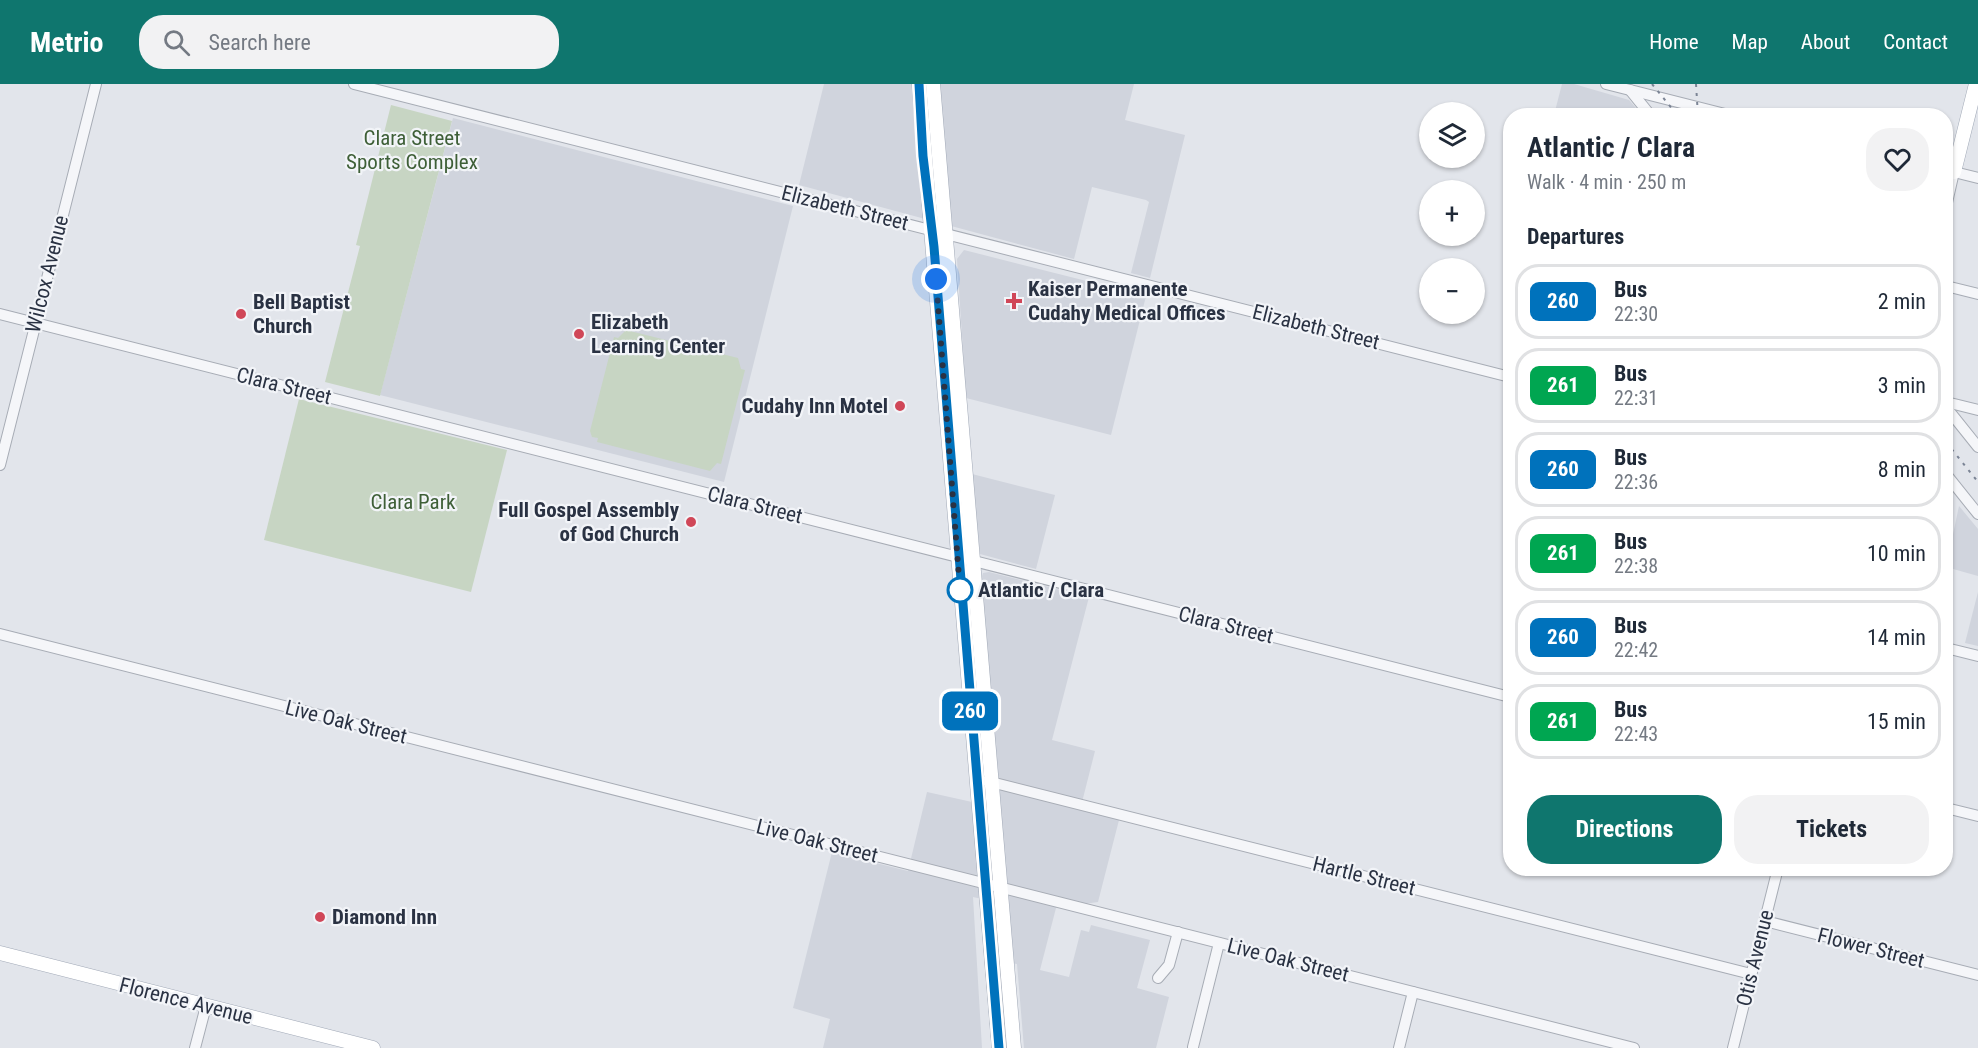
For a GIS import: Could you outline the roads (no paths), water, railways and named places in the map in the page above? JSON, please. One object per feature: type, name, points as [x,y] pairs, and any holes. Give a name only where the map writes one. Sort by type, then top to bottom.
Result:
[{"type":"main road","points":[[919,84],[923,156],[932,230],[999,1048]]},
{"type":"main road","points":[[933,84],[1014,1048]]},
{"type":"main road","points":[[1953,161],[1976,84]]},
{"type":"main road","name":"Florence Avenue","points":[[0,953],[351,1045],[373,1048]]},
{"type":"street","name":"Wilcox Avenue","points":[[0,465],[96,84]]},
{"type":"street","name":"Elizabeth Street","points":[[354,84],[1503,374]]},
{"type":"street","points":[[1606,84],[1628,87],[1701,108]]},
{"type":"street","points":[[1628,87],[1645,108]]},
{"type":"street","points":[[1953,172],[1978,178]]},
{"type":"street","points":[[1953,288],[1978,294]]},
{"type":"street","name":"Clara Street","points":[[0,314],[1503,695]]},
{"type":"street","points":[[1953,404],[1978,410]]},
{"type":"street","points":[[1953,416],[1978,447]]},
{"type":"street","points":[[1953,483],[1978,514]]},
{"type":"street","points":[[1953,490],[1960,492]]},
{"type":"street","name":"Live Oak Street","points":[[0,634],[1634,1048]]},
{"type":"street","points":[[1953,650],[1978,656]]},
{"type":"street","name":"Hartle Street","points":[[977,782],[991,781],[1751,974]]},
{"type":"street","points":[[1953,810],[1978,816]]},
{"type":"street","name":"Otis Avenue","points":[[1733,1048],[1776,876]]},
{"type":"street","name":"Flower Street","points":[[1765,921],[1978,975]]},
{"type":"street","points":[[1158,978],[1169,965],[1178,932]]},
{"type":"street","points":[[1193,1047],[1220,943]]},
{"type":"street","points":[[1399,1048],[1413,992]]},
{"type":"street","points":[[195,1048],[206,1006]]},
{"type":"railway","points":[[1652,84],[1672,108]]},
{"type":"railway","points":[[1696,84],[1698,108]]},
{"type":"railway","points":[[1953,451],[1978,482]]},
{"type":"place","name":"Kaiser Permanente Cudahy Medical Offices","points":[[1014,301]]},
{"type":"place","name":"Bell Baptist Church","points":[[241,314]]},
{"type":"place","name":"Elizabeth Learning Center","points":[[579,334]]},
{"type":"place","name":"Cudahy Inn Motel","points":[[900,406]]},
{"type":"place","name":"Full Gospel Assembly of God Church","points":[[691,522]]},
{"type":"place","name":"Atlantic / Clara","points":[[960,590]]},
{"type":"place","name":"Diamond Inn","points":[[320,917]]},
{"type":"park label","name":"Clara Street Sports Complex","points":[[412,150]]},
{"type":"park label","name":"Clara Park","points":[[413,502]]}]
